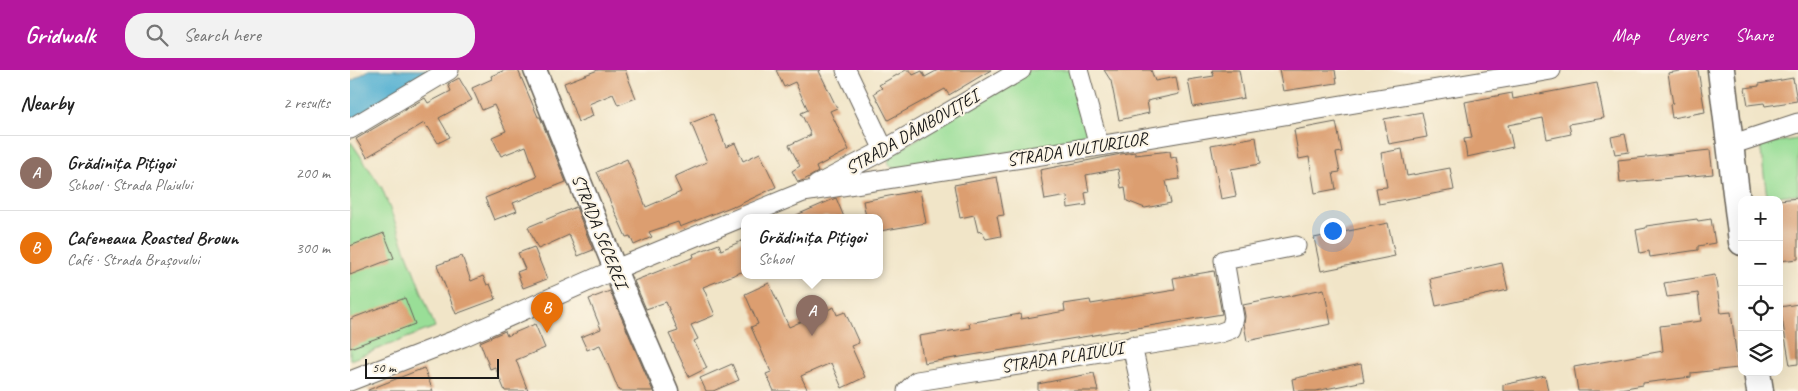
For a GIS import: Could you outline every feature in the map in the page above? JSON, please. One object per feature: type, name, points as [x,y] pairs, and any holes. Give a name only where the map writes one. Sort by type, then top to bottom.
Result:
[{"type":"main road","points":[[1721,70],[1742,241]]},
{"type":"main road","points":[[1758,376],[1760,391]]},
{"type":"street","points":[[350,129],[449,70]]},
{"type":"street","name":"STRADA SECEREI","points":[[536,70],[667,391]]},
{"type":"street","points":[[846,70],[884,150]]},
{"type":"street","points":[[1078,70],[1099,146]]},
{"type":"street","name":"STRADA VULTURILOR","points":[[750,214],[803,192],[1099,146],[1514,73],[1551,70]]},
{"type":"street","name":"STRADA DÂMBOVIȚEI","points":[[803,192],[884,150],[1018,71]]},
{"type":"street","points":[[1730,145],[1798,123]]},
{"type":"street","name":"STRADA VULTURILOR","points":[[350,381],[463,337],[616,269],[741,218]]},
{"type":"street","name":"STRADA PLAIULUI","points":[[907,391],[917,381],[1220,333],[1231,329],[1234,318],[1224,260],[1296,246]]},
{"type":"street","name":"STRADA PLAIULUI","points":[[1132,346],[1142,391]]},
{"type":"green space","points":[[1030,70],[1071,70],[1092,140],[893,169],[889,164],[888,157]]},
{"type":"green space","points":[[1798,139],[1798,194],[1767,196],[1760,144]]},
{"type":"green space","points":[[350,143],[382,188],[435,327],[350,360]]},
{"type":"water","points":[[369,70],[436,70],[350,121],[350,82]]},
{"type":"building","points":[[505,70],[518,70],[538,117],[540,117],[566,182],[513,203],[517,211],[494,220],[485,198],[537,177],[526,146],[501,156],[492,137],[506,131],[494,105],[482,110],[472,88],[492,79],[491,76]]},
{"type":"building","points":[[598,70],[625,70],[636,98],[618,105],[613,94],[589,104],[593,116],[578,122],[564,83]]},
{"type":"building","points":[[776,70],[821,70],[819,71],[837,108],[830,111],[849,150],[816,167],[818,172],[798,182],[792,171],[800,166],[789,145],[811,135],[801,113],[808,110],[795,82],[784,87]]},
{"type":"building","points":[[906,70],[910,70],[913,75],[922,71],[925,77],[938,70],[991,70],[949,95],[945,89],[888,120],[874,93],[882,88],[879,85]]},
{"type":"building","points":[[1104,70],[1151,70],[1155,81],[1176,77],[1179,94],[1147,101],[1149,113],[1119,120],[1111,81]]},
{"type":"building","points":[[1212,70],[1239,70],[1244,98],[1193,107],[1188,80],[1214,76]]},
{"type":"building","points":[[1279,70],[1335,70],[1337,83],[1283,91]]},
{"type":"building","points":[[1698,70],[1705,112],[1672,118],[1670,105],[1673,104],[1668,73]]},
{"type":"building","points":[[459,78],[472,100],[439,118],[450,137],[438,143],[424,123],[367,157],[356,139],[425,98],[428,103],[451,91],[448,84]]},
{"type":"building","points":[[1793,78],[1797,101],[1765,106],[1764,103],[1748,105],[1745,88]]},
{"type":"building","points":[[1597,83],[1604,118],[1569,124],[1571,134],[1547,139],[1543,118],[1508,125],[1513,147],[1467,157],[1464,139],[1472,138],[1465,102],[1512,93],[1513,99]]},
{"type":"building","points":[[1422,112],[1427,137],[1389,144],[1384,119]]},
{"type":"building","points":[[713,114],[726,147],[735,143],[743,161],[760,153],[776,187],[734,207],[680,227],[678,222],[649,232],[652,237],[634,245],[630,236],[626,237],[597,172],[627,159],[646,207],[681,192],[674,177],[707,162],[691,123]]},
{"type":"building","points":[[1336,122],[1342,152],[1336,153],[1340,172],[1333,173],[1336,189],[1315,193],[1309,157],[1299,159],[1294,130]]},
{"type":"building","points":[[1625,134],[1629,152],[1615,154],[1611,137]]},
{"type":"building","points":[[1256,137],[1260,164],[1231,169],[1236,196],[1221,199],[1211,145]]},
{"type":"building","points":[[1402,149],[1407,176],[1450,168],[1454,190],[1379,204],[1376,188],[1387,187],[1381,153]]},
{"type":"building","points":[[1710,150],[1713,174],[1620,183],[1618,160]]},
{"type":"building","points":[[1170,151],[1171,158],[1176,157],[1180,179],[1166,181],[1171,203],[1145,208],[1127,201],[1125,187],[1121,188],[1118,169],[1086,175],[1089,192],[1085,193],[1087,205],[1068,208],[1067,196],[1045,200],[1040,170],[1121,154],[1135,152],[1135,155]]},
{"type":"building","points":[[997,177],[1004,215],[997,216],[1001,236],[986,239],[981,231],[978,232],[974,215],[960,218],[954,185]]},
{"type":"building","points":[[920,190],[926,223],[883,230],[883,214],[865,214],[863,201]]},
{"type":"building","points":[[836,198],[843,214],[799,214]]},
{"type":"building","points":[[1798,198],[1798,259],[1783,261],[1783,200]]},
{"type":"building","points":[[576,207],[593,250],[578,256],[569,235],[538,249],[528,227]]},
{"type":"building","points":[[1697,219],[1698,221],[1711,219],[1715,243],[1698,246],[1698,250],[1650,257],[1649,251],[1640,253],[1636,230],[1646,228],[1646,226]]},
{"type":"building","points":[[1388,223],[1395,256],[1321,271],[1314,238]]},
{"type":"building","points":[[384,233],[394,258],[350,275],[350,246]]},
{"type":"building","points":[[741,241],[741,272],[703,287],[715,315],[691,325],[698,339],[694,341],[707,368],[689,377],[669,334],[678,331],[666,302],[646,309],[634,281],[694,257],[693,254],[719,244],[721,250]]},
{"type":"building","points":[[534,247],[547,279],[523,288],[517,272],[525,269],[518,253]]},
{"type":"building","points":[[462,256],[471,281],[483,276],[487,285],[490,284],[496,299],[456,314],[437,265]]},
{"type":"building","points":[[1502,263],[1508,290],[1436,306],[1430,279]]},
{"type":"building","points":[[1214,271],[1222,314],[924,363],[919,336],[970,328],[969,323],[1020,314],[1021,319],[1065,311],[1064,304],[1090,300],[1091,304],[1175,290],[1173,278]]},
{"type":"building","points":[[1715,275],[1721,313],[1731,312],[1738,368],[1691,373],[1691,377],[1643,383],[1643,385],[1608,391],[1578,391],[1574,367],[1663,351],[1660,326],[1701,321],[1698,293],[1667,297],[1664,283]]},
{"type":"building","points":[[769,283],[789,327],[834,307],[837,315],[845,312],[859,343],[851,346],[865,377],[842,388],[831,363],[801,376],[808,391],[774,391],[766,374],[771,372],[751,327],[758,324],[745,294]]},
{"type":"building","points":[[1324,289],[1331,324],[1247,341],[1243,305]]},
{"type":"building","points":[[610,291],[653,391],[619,391],[600,345],[587,350],[581,337],[601,329],[589,299]]},
{"type":"building","points":[[405,298],[415,324],[350,348],[350,319]]},
{"type":"building","points":[[1798,304],[1798,364],[1790,365],[1783,324],[1783,306]]},
{"type":"building","points":[[535,324],[545,348],[516,360],[528,391],[505,391],[495,367],[490,369],[480,342],[505,331],[507,336]]},
{"type":"building","points":[[732,364],[739,380],[713,391],[706,391],[700,378]]},
{"type":"building","points":[[1361,364],[1364,381],[1316,391],[1294,391],[1292,379]]},
{"type":"building","points":[[424,368],[433,391],[368,391],[368,390]]},
{"type":"building","points":[[1094,373],[1098,391],[1038,391],[1038,384]]},
{"type":"building","points":[[1545,376],[1548,391],[1503,391],[1503,385]]},
{"type":"place","name":"Cafeneaua Roasted Brown","points":[[547,333]]},
{"type":"place","name":"Grădinița Pițigoi","points":[[812,336]]}]
